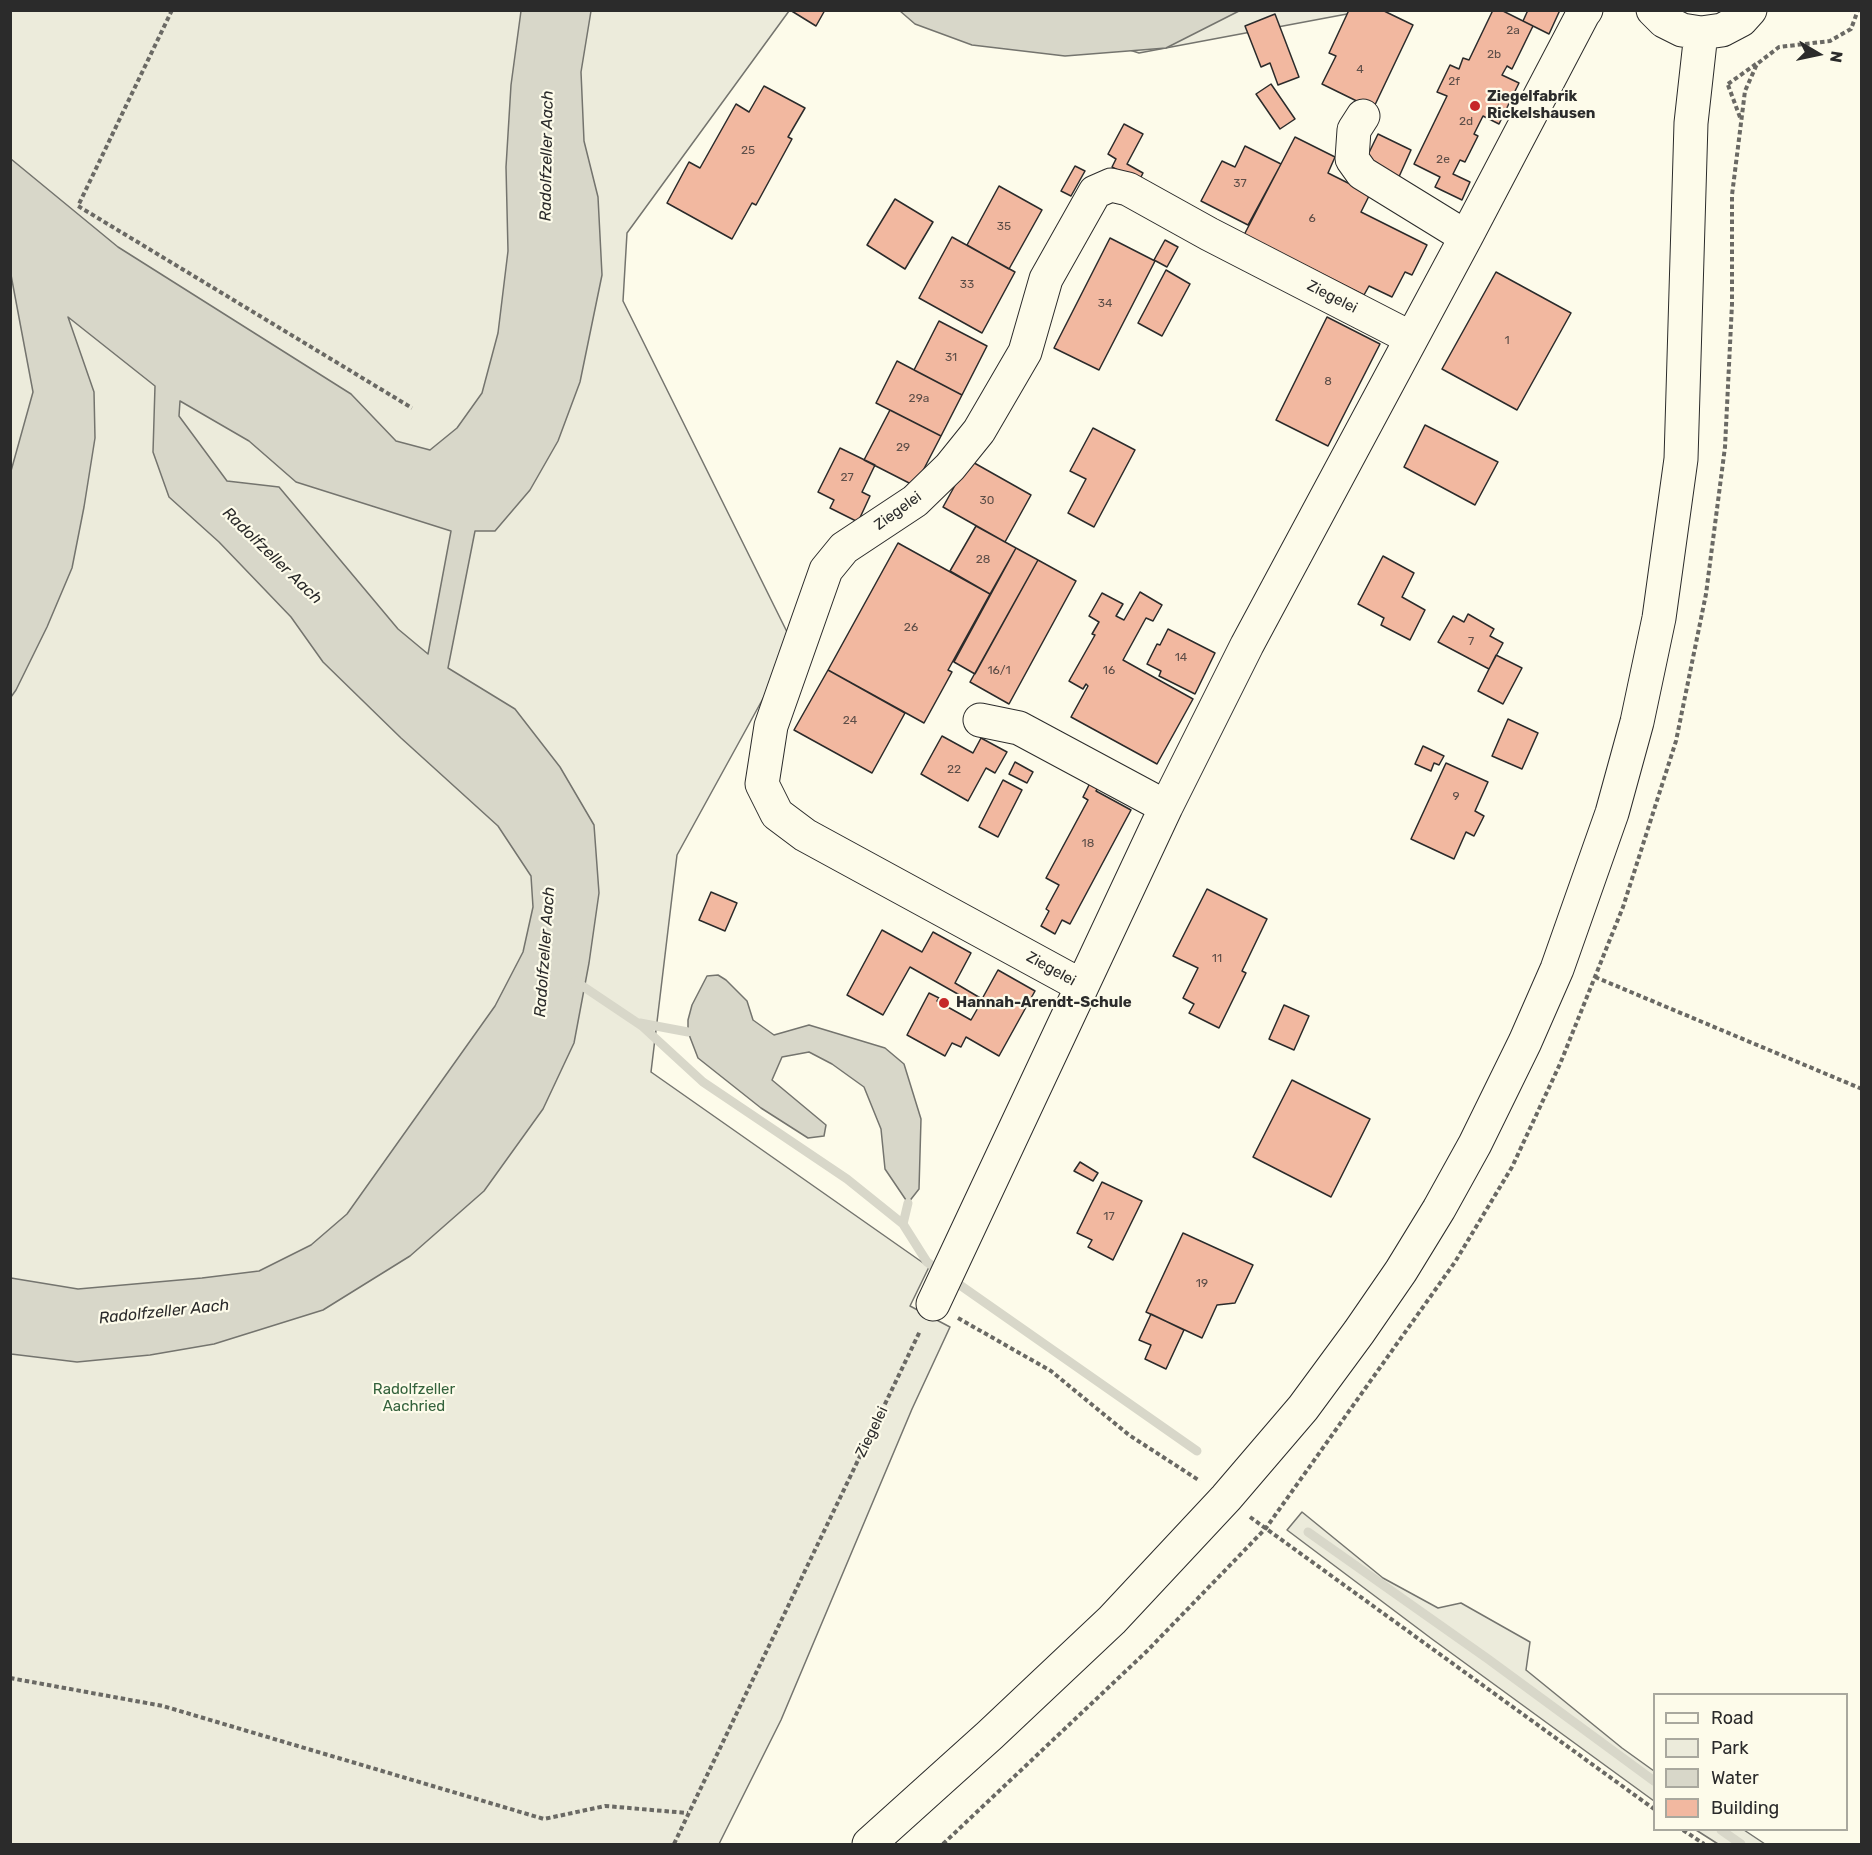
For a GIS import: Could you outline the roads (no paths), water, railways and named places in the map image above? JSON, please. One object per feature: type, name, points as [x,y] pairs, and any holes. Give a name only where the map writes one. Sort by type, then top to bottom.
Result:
[{"type":"street","name":"Ziegelei","points":[[936,1299],[1166,807],[1247,645],[1586,10]]},
{"type":"street","points":[[1653,10],[1664,21],[1682,30],[1701,33],[1722,30],[1741,20],[1750,10]]},
{"type":"street","points":[[869,1845],[1112,1620],[1226,1498],[1303,1408],[1401,1271],[1439,1209],[1475,1144],[1526,1042],[1557,969],[1612,813],[1637,722],[1659,618],[1681,459],[1691,123],[1701,33]]},
{"type":"street","points":[[1363,116],[1354,130],[1352,159],[1362,173],[1466,237]]},
{"type":"street","name":"Ziegelei","points":[[1082,986],[806,835],[777,814],[762,784],[771,726],[826,570],[844,548],[915,501],[950,467],[979,431],[1025,352],[1046,279],[1095,192],[1111,185],[1128,189],[1209,234],[1411,338]]},
{"type":"street","points":[[980,720],[1019,728],[1166,807]]},
{"type":"water","name":"Radolfzeller Aach","points":[[521,11],[591,11],[581,72],[584,141],[598,197],[602,275],[580,382],[558,441],[530,490],[495,531],[475,531],[448,668],[515,709],[560,767],[594,825],[599,893],[574,1043],[543,1109],[484,1191],[410,1256],[323,1310],[214,1344],[150,1355],[77,1362],[11,1354],[11,1278],[78,1289],[202,1278],[259,1271],[311,1245],[347,1214],[495,1006],[523,952],[533,907],[531,876],[498,826],[401,738],[323,662],[291,617],[219,542],[169,497],[153,452],[155,386],[68,317],[94,392],[95,438],[72,568],[47,627],[11,697],[11,471],[33,392],[11,275],[11,159],[118,247],[351,394],[396,441],[430,450],[457,428],[482,393],[498,333],[508,251],[506,167],[511,85]],"holes":[[[180,401],[249,441],[296,482],[451,531],[428,654],[398,629],[279,487],[227,481],[179,416]]]},
{"type":"water","points":[[900,11],[1239,11],[1166,48],[1065,56],[972,45],[915,24]]},
{"type":"water","points":[[718,975],[747,1001],[753,1020],[774,1035],[809,1025],[885,1048],[904,1064],[921,1119],[919,1189],[908,1203],[885,1169],[881,1129],[864,1087],[832,1064],[809,1052],[782,1057],[772,1080],[826,1125],[824,1136],[808,1138],[761,1108],[698,1058],[688,1032],[688,1020],[692,1005],[707,976]]},
{"type":"waterway","points":[[575,981],[642,1026],[703,1082],[847,1179],[903,1224],[927,1262],[1197,1451]]},
{"type":"waterway","points":[[640,1023],[688,1032]]},
{"type":"waterway","points":[[903,1224],[908,1203]]},
{"type":"waterway","points":[[1308,1532],[1488,1659],[1653,1780]]},
{"type":"waterway","points":[[1722,1831],[1741,1844]]},
{"type":"place","name":"Ziegelfabrik Rickelshausen","points":[[1475,106]]},
{"type":"place","name":"Hannah-Arendt-Schule","points":[[944,1003]]},
{"type":"park label","name":"Radolfzeller Aachried","points":[[414,1398]]}]
